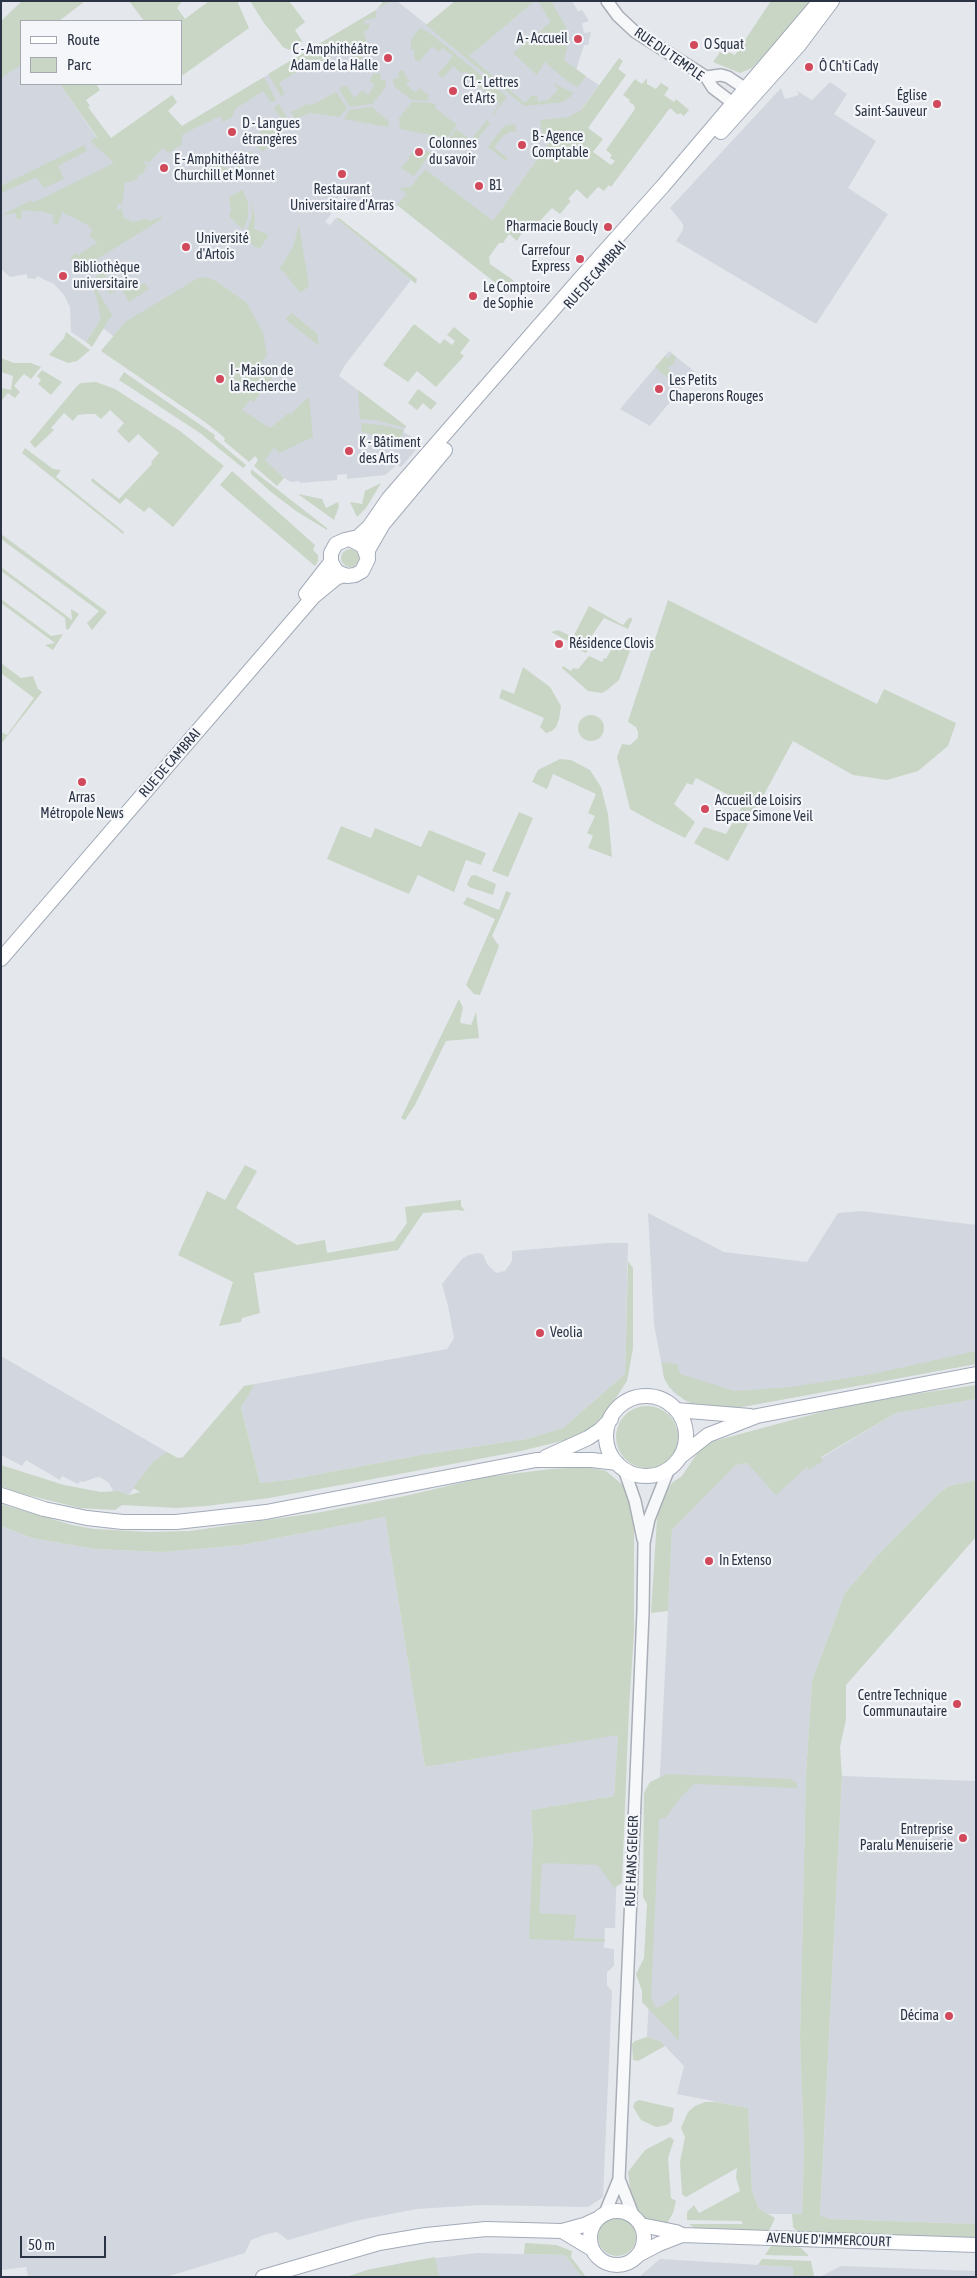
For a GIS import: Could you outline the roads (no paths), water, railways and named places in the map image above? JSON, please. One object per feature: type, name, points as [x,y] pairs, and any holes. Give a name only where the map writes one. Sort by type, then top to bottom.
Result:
[{"type":"main road","name":"RUE DE CAMBRAI","points":[[368,555],[375,537],[402,500],[695,160],[741,104],[746,89],[820,1]]},
{"type":"main road","name":"RUE DE CAMBRAI","points":[[350,539],[358,537],[369,527],[389,498],[663,186],[799,45],[832,1]]},
{"type":"main road","points":[[350,539],[360,542],[368,555],[367,563],[362,571],[355,575],[344,575],[334,569],[331,562],[331,553],[336,544],[350,539]]},
{"type":"main road","name":"RUE DE CAMBRAI","points":[[1,946],[132,792],[318,580],[331,562]]},
{"type":"main road","name":"RUE DE CAMBRAI","points":[[1,959],[314,596],[336,578],[344,575]]},
{"type":"main road","points":[[680,1456],[708,1435],[758,1416],[976,1374]]},
{"type":"main road","points":[[1,1495],[44,1509],[87,1518],[123,1522],[176,1522],[266,1512],[536,1460],[592,1460],[621,1466],[632,1473],[649,1476],[668,1471],[684,1449],[686,1431],[684,1423],[676,1410],[662,1400],[643,1396],[624,1403],[600,1430],[588,1438],[536,1460]]},
{"type":"main road","points":[[676,1410],[758,1416]]},
{"type":"main road","points":[[611,1418],[607,1438],[608,1448],[621,1466]]},
{"type":"main road","points":[[263,2277],[380,2243],[426,2235],[486,2229],[562,2231],[620,2211],[637,2221],[644,2241],[638,2255],[626,2264],[613,2265],[601,2261],[592,2249],[562,2231]]},
{"type":"main road","points":[[592,2249],[590,2230],[601,2216]]},
{"type":"main road","name":"AVENUE D'IMMERCOURT","points":[[637,2221],[682,2235],[976,2245]]},
{"type":"main road","name":"AVENUE D'IMMERCOURT","points":[[638,2255],[682,2235]]},
{"type":"street","name":"RUE DU TEMPLE","points":[[607,1],[618,16],[634,31],[706,77],[713,88],[741,104]]},
{"type":"street","points":[[706,77],[721,75],[746,89]]},
{"type":"street","name":"RUE HANS GEIGER","points":[[621,1466],[635,1501],[644,1543]]},
{"type":"street","name":"RUE HANS GEIGER","points":[[601,2216],[619,2179],[643,1612],[644,1543],[649,1519],[668,1471]]},
{"type":"street","name":"RUE HANS GEIGER","points":[[619,2179],[637,2221]]},
{"type":"place","name":"A - Accueil","points":[[578,39]]},
{"type":"place","name":"O Squat","points":[[694,45]]},
{"type":"place","name":"C - Amphithéâtre Adam de la Halle","points":[[388,58]]},
{"type":"place","name":"Ô Ch'ti Cady","points":[[809,67]]},
{"type":"place","name":"C1 - Lettres et Arts","points":[[453,91]]},
{"type":"place","name":"Église Saint-Sauveur","points":[[937,104]]},
{"type":"place","name":"D - Langues étrangères","points":[[232,132]]},
{"type":"place","name":"B - Agence Comptable","points":[[522,145]]},
{"type":"place","name":"Colonnes du savoir","points":[[419,152]]},
{"type":"place","name":"E - Amphithéâtre Churchill et Monnet","points":[[164,168]]},
{"type":"place","name":"Restaurant Universitaire d'Arras","points":[[342,174]]},
{"type":"place","name":"B1","points":[[479,186]]},
{"type":"place","name":"Pharmacie Boucly","points":[[608,227]]},
{"type":"place","name":"Université d'Artois","points":[[186,247]]},
{"type":"place","name":"Carrefour Express","points":[[580,259]]},
{"type":"place","name":"Bibliothèque universitaire","points":[[63,276]]},
{"type":"place","name":"Le Comptoire de Sophie","points":[[473,296]]},
{"type":"place","name":"I - Maison de la Recherche","points":[[220,379]]},
{"type":"place","name":"Les Petits Chaperons Rouges","points":[[659,389]]},
{"type":"place","name":"K - Bâtiment des Arts","points":[[349,451]]},
{"type":"place","name":"Résidence Clovis","points":[[559,644]]},
{"type":"place","name":"Arras Métropole News","points":[[82,782]]},
{"type":"place","name":"Accueil de Loisirs Espace Simone Veil","points":[[705,809]]},
{"type":"place","name":"Veolia","points":[[540,1333]]},
{"type":"place","name":"In Extenso","points":[[709,1561]]},
{"type":"place","name":"Centre Technique Communautaire","points":[[957,1704]]},
{"type":"place","name":"Entreprise Paralu Menuiserie","points":[[963,1838]]},
{"type":"place","name":"Décima","points":[[949,2016]]}]
